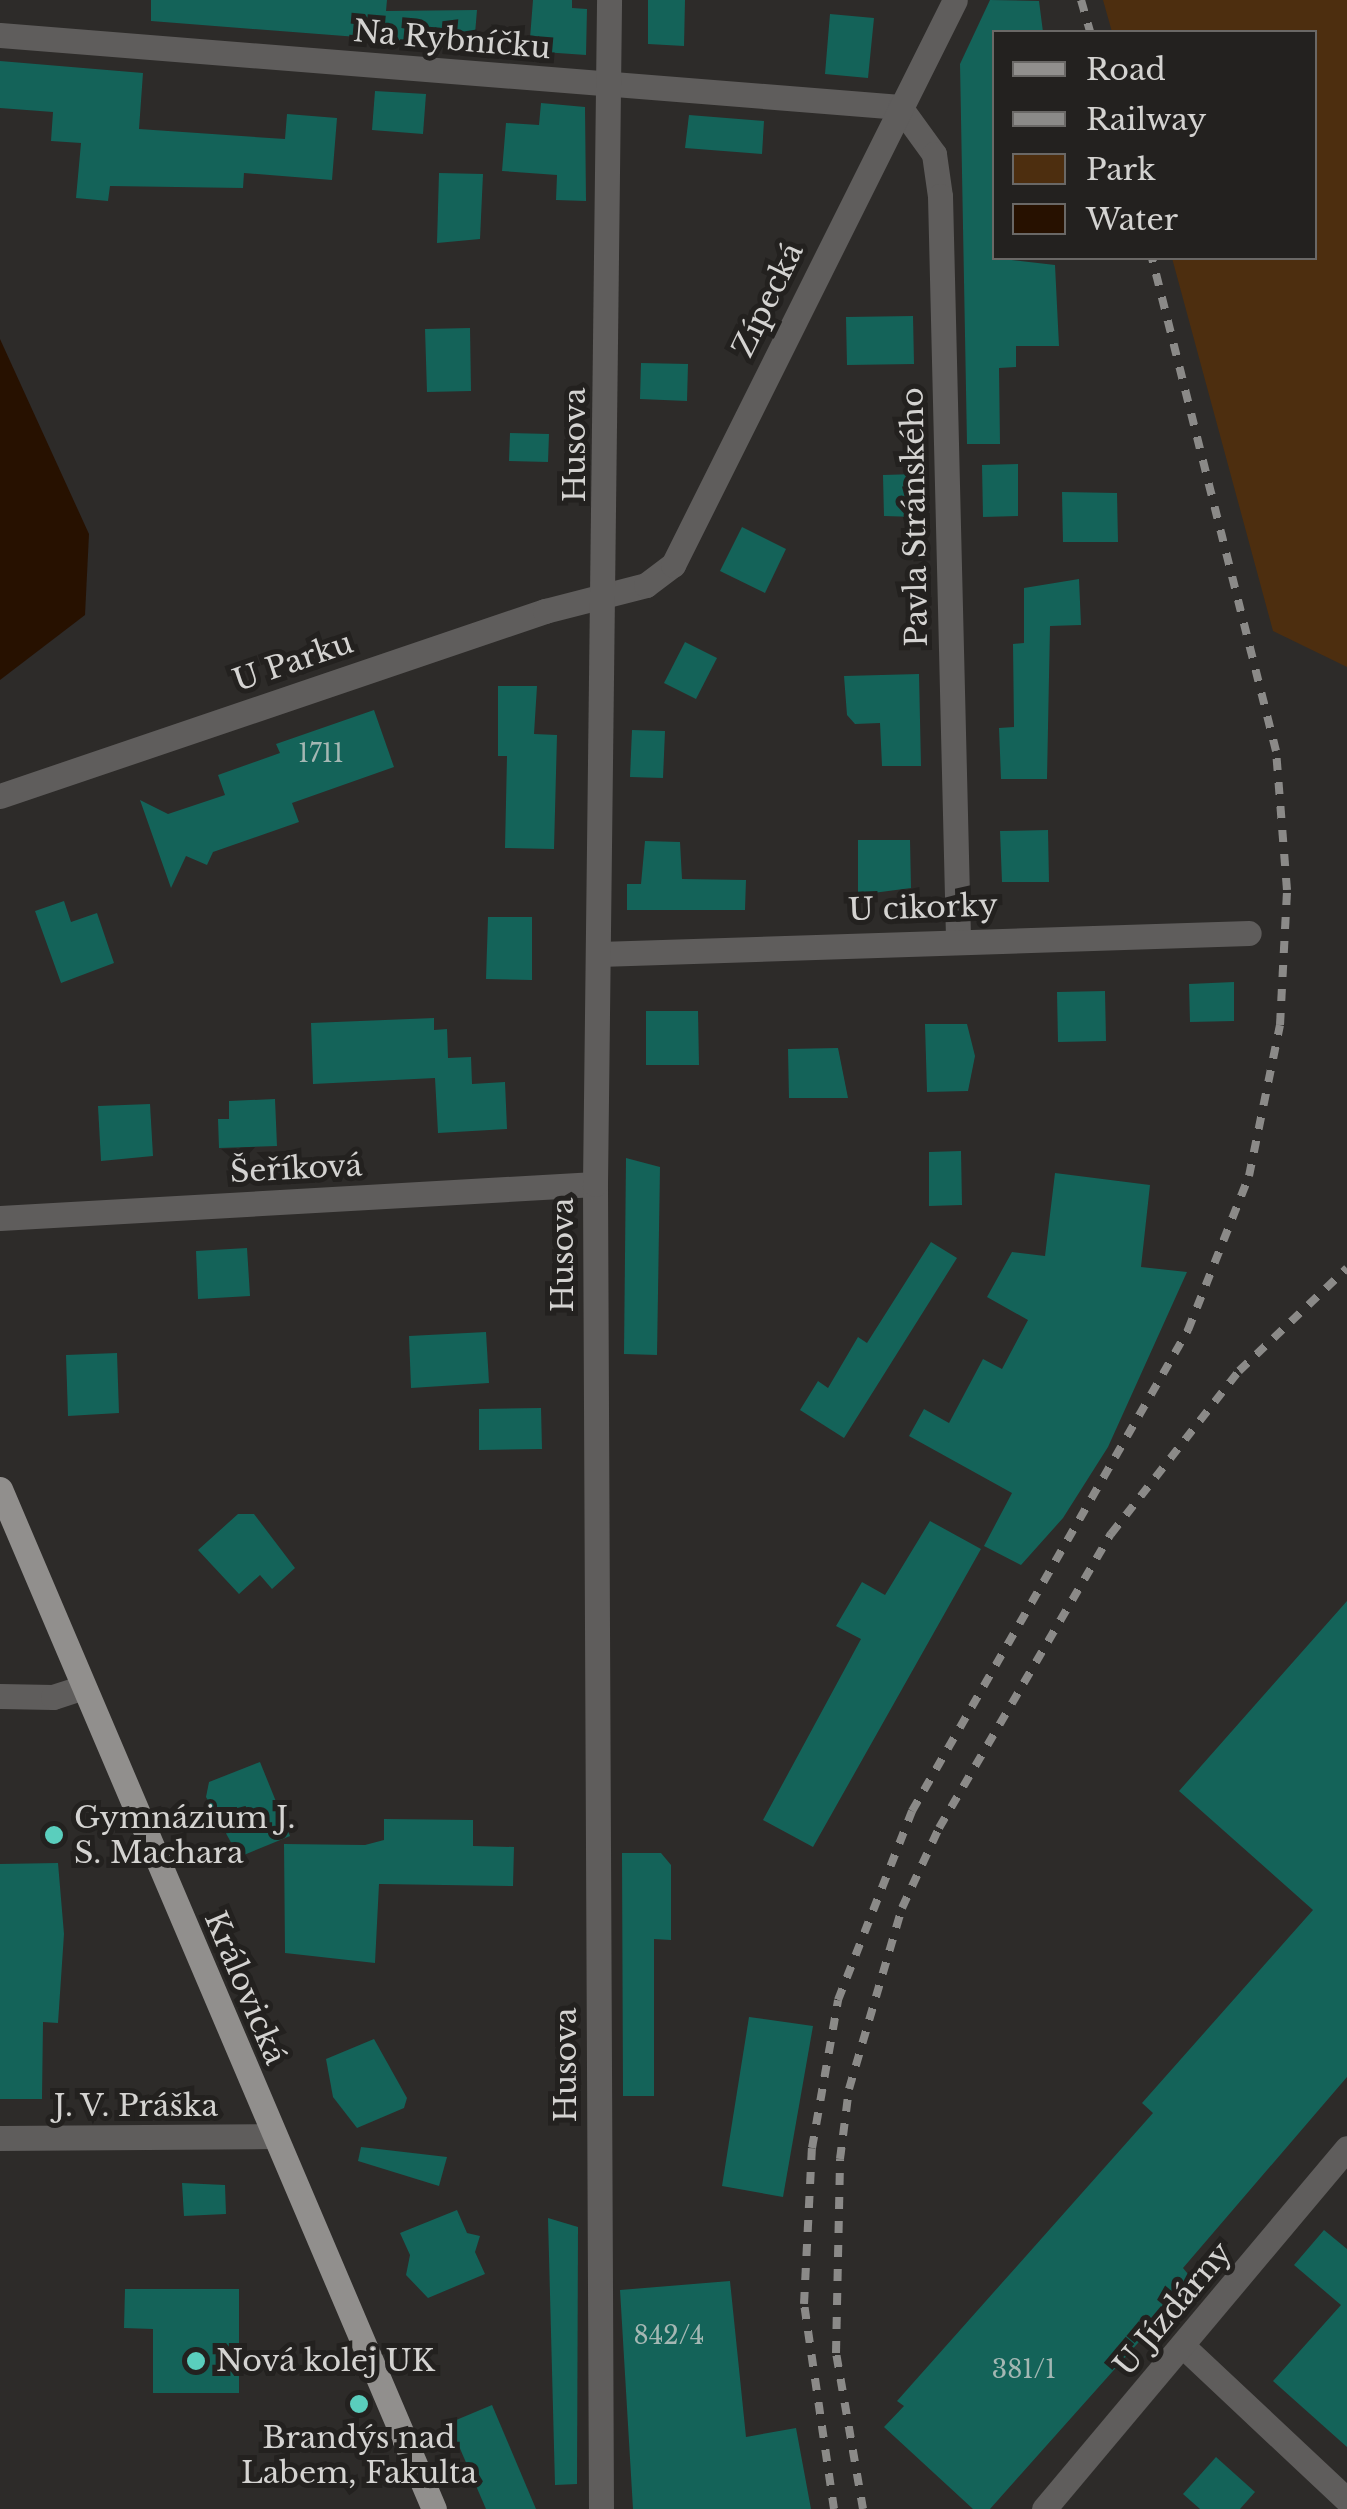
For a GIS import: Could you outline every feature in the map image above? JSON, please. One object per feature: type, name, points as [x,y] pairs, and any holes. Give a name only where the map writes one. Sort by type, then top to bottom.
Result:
[{"type":"main road","name":"Královická","points":[[0,1489],[80,1688],[434,2509]]},
{"type":"street","name":"Husova","points":[[601,2509],[595,1184],[608,594],[610,0]]},
{"type":"street","name":"Zípecká","points":[[608,594],[646,585],[673,565],[956,0]]},
{"type":"street","name":"Na Rybníčku","points":[[0,36],[900,107]]},
{"type":"street","name":"Pavla Stránského","points":[[900,107],[934,154],[940,196],[958,938]]},
{"type":"street","name":"U Parku","points":[[0,796],[608,594]]},
{"type":"street","name":"U cikorky","points":[[599,954],[958,938],[1249,933]]},
{"type":"street","name":"Šeříková","points":[[0,1218],[595,1184]]},
{"type":"street","points":[[0,1696],[53,1697],[80,1688]]},
{"type":"street","name":"J. V. Práška","points":[[0,2138],[271,2136]]},
{"type":"street","name":"U Jízdárny","points":[[1044,2509],[1184,2348],[1347,2148]]},
{"type":"street","points":[[1184,2348],[1347,2500]]},
{"type":"green space","points":[[1103,0],[1347,0],[1347,667],[1273,631],[1173,260],[1317,260],[1317,30],[1111,30]]},
{"type":"water","points":[[0,339],[89,534],[85,615],[0,680]]},
{"type":"building","points":[[151,0],[387,0],[386,11],[477,10],[474,46],[151,21]]},
{"type":"building","points":[[533,0],[572,0],[572,8],[587,9],[586,55],[529,51]]},
{"type":"building","points":[[648,0],[685,0],[684,46],[648,44]]},
{"type":"building","points":[[990,0],[1039,1],[1043,30],[992,30],[992,260],[1055,265],[1059,346],[1016,346],[1016,367],[999,368],[1000,444],[967,444],[960,64]]},
{"type":"building","points":[[830,14],[874,18],[868,78],[825,74]]},
{"type":"building","points":[[0,61],[143,73],[139,129],[285,139],[287,114],[337,118],[332,180],[244,173],[243,188],[110,186],[108,201],[76,198],[81,143],[51,141],[53,112],[0,108]]},
{"type":"building","points":[[375,91],[426,94],[423,134],[372,130]]},
{"type":"building","points":[[541,103],[585,107],[586,201],[556,200],[557,175],[502,171],[506,123],[539,125]]},
{"type":"building","points":[[689,115],[764,121],[762,154],[685,148]]},
{"type":"building","points":[[439,173],[483,174],[480,239],[437,243]]},
{"type":"building","points":[[913,316],[914,364],[847,365],[846,317]]},
{"type":"building","points":[[470,328],[471,391],[427,392],[425,329]]},
{"type":"building","points":[[641,363],[688,364],[687,401],[640,399]]},
{"type":"building","points":[[510,433],[549,434],[548,462],[509,461]]},
{"type":"building","points":[[1018,464],[1018,516],[983,517],[982,465]]},
{"type":"building","points":[[916,474],[916,517],[884,516],[883,475]]},
{"type":"building","points":[[1062,492],[1117,493],[1118,542],[1063,542]]},
{"type":"building","points":[[742,527],[786,549],[765,593],[720,571]]},
{"type":"building","points":[[1079,579],[1081,625],[1050,626],[1047,779],[1001,779],[999,728],[1014,727],[1013,644],[1024,643],[1024,588]]},
{"type":"building","points":[[685,642],[717,658],[696,699],[664,683]]},
{"type":"building","points":[[919,674],[921,766],[882,766],[880,723],[855,724],[847,715],[844,676]]},
{"type":"building","points":[[498,686],[537,686],[534,734],[557,735],[554,849],[505,848],[507,756],[498,756]]},
{"type":"building","points":[[374,710],[394,767],[292,803],[299,822],[213,852],[207,865],[186,856],[171,888],[140,800],[168,814],[225,795],[218,775],[280,753],[276,744]]},
{"type":"building","points":[[632,730],[665,731],[663,778],[630,777]]},
{"type":"building","points":[[1048,830],[1049,882],[1002,882],[1000,831]]},
{"type":"building","points":[[858,840],[910,840],[911,888],[858,895]]},
{"type":"building","points":[[645,841],[680,842],[682,879],[746,880],[745,910],[627,910],[627,884],[641,884]]},
{"type":"building","points":[[64,901],[71,922],[97,913],[114,963],[61,983],[35,911]]},
{"type":"building","points":[[488,917],[532,917],[532,980],[486,979]]},
{"type":"building","points":[[1234,982],[1234,1021],[1190,1022],[1189,984]]},
{"type":"building","points":[[1105,991],[1106,1041],[1058,1042],[1057,992]]},
{"type":"building","points":[[646,1011],[698,1011],[699,1065],[646,1065]]},
{"type":"building","points":[[434,1018],[434,1030],[447,1029],[448,1058],[471,1057],[472,1084],[505,1082],[507,1129],[438,1133],[435,1078],[313,1084],[311,1023]]},
{"type":"building","points":[[925,1024],[967,1024],[975,1056],[968,1091],[927,1092]]},
{"type":"building","points":[[838,1048],[848,1098],[789,1098],[788,1049]]},
{"type":"building","points":[[275,1099],[277,1146],[219,1148],[218,1119],[229,1119],[229,1101]]},
{"type":"building","points":[[150,1104],[153,1156],[101,1161],[98,1106]]},
{"type":"building","points":[[961,1151],[962,1205],[929,1206],[929,1152]]},
{"type":"building","points":[[626,1158],[660,1167],[657,1355],[624,1354]]},
{"type":"building","points":[[1055,1173],[1150,1185],[1141,1267],[1187,1272],[1108,1447],[1063,1518],[1021,1565],[984,1546],[1012,1493],[909,1436],[924,1409],[949,1423],[983,1359],[1002,1369],[1028,1320],[987,1297],[1012,1252],[1045,1256]]},
{"type":"building","points":[[931,1242],[957,1258],[844,1438],[800,1410],[818,1381],[828,1388],[858,1337],[867,1343]]},
{"type":"building","points":[[247,1248],[250,1296],[198,1299],[196,1251]]},
{"type":"building","points":[[486,1332],[489,1383],[411,1388],[409,1336]]},
{"type":"building","points":[[117,1353],[119,1413],[68,1416],[66,1355]]},
{"type":"building","points":[[541,1408],[542,1449],[479,1450],[479,1409]]},
{"type":"building","points":[[238,1514],[254,1514],[295,1568],[272,1589],[260,1575],[239,1594],[198,1550]]},
{"type":"building","points":[[930,1521],[981,1549],[813,1847],[763,1820],[861,1639],[836,1626],[862,1582],[885,1595]]},
{"type":"building","points":[[1347,1601],[1347,2077],[1183,2268],[1193,2280],[1179,2297],[990,2509],[973,2509],[884,2427],[904,2406],[897,2401],[1153,2113],[1142,2103],[1313,1910],[1179,1791]]},
{"type":"building","points":[[260,1762],[290,1836],[239,1857],[206,1797],[209,1782]]},
{"type":"building","points":[[384,1819],[473,1820],[473,1846],[514,1847],[513,1886],[379,1884],[375,1963],[285,1953],[284,1844],[365,1845],[384,1840]]},
{"type":"building","points":[[622,1853],[661,1853],[671,1865],[671,1940],[654,1939],[654,2096],[623,2096]]},
{"type":"building","points":[[58,1863],[64,1934],[58,2023],[43,2022],[42,2099],[0,2099],[0,1864]]},
{"type":"building","points":[[749,2017],[813,2026],[783,2197],[722,2186]]},
{"type":"building","points":[[374,2039],[407,2098],[404,2108],[357,2128],[333,2097],[326,2059]]},
{"type":"building","points":[[361,2147],[447,2157],[439,2186],[358,2161]]},
{"type":"building","points":[[182,2183],[225,2185],[226,2214],[184,2216]]},
{"type":"building","points":[[457,2210],[467,2233],[480,2236],[475,2252],[485,2274],[428,2298],[406,2275],[410,2255],[400,2233]]},
{"type":"building","points":[[548,2218],[578,2227],[577,2484],[555,2485]]},
{"type":"building","points":[[1324,2230],[1347,2249],[1347,2447],[1273,2381],[1341,2305],[1294,2265]]},
{"type":"building","points":[[730,2281],[746,2437],[796,2428],[811,2509],[633,2509],[620,2290]]},
{"type":"building","name":"Nová kolej UK","points":[[125,2289],[239,2289],[239,2393],[153,2393],[153,2329],[124,2328]]},
{"type":"building","points":[[492,2405],[536,2509],[486,2509],[449,2423]]},
{"type":"building","points":[[1216,2457],[1255,2492],[1240,2509],[1200,2509],[1183,2494]]},
{"type":"railway","points":[[1081,0],[1089,30]]},
{"type":"railway","points":[[834,2509],[804,2304],[812,2148],[838,2000],[912,1811],[1188,1330],[1249,1176],[1280,1025],[1287,890],[1276,751],[1153,260]]},
{"type":"railway","points":[[863,2509],[836,2353],[840,2159],[849,2089],[902,1908],[939,1828],[1111,1534],[1239,1371],[1347,1268]]},
{"type":"place","name":"Gymnázium J. S. Machara","points":[[54,1835]]},
{"type":"place","name":"Nová kolej UK","points":[[196,2361]]},
{"type":"place","name":"Brandýs nad Labem, Fakulta","points":[[359,2404]]}]
